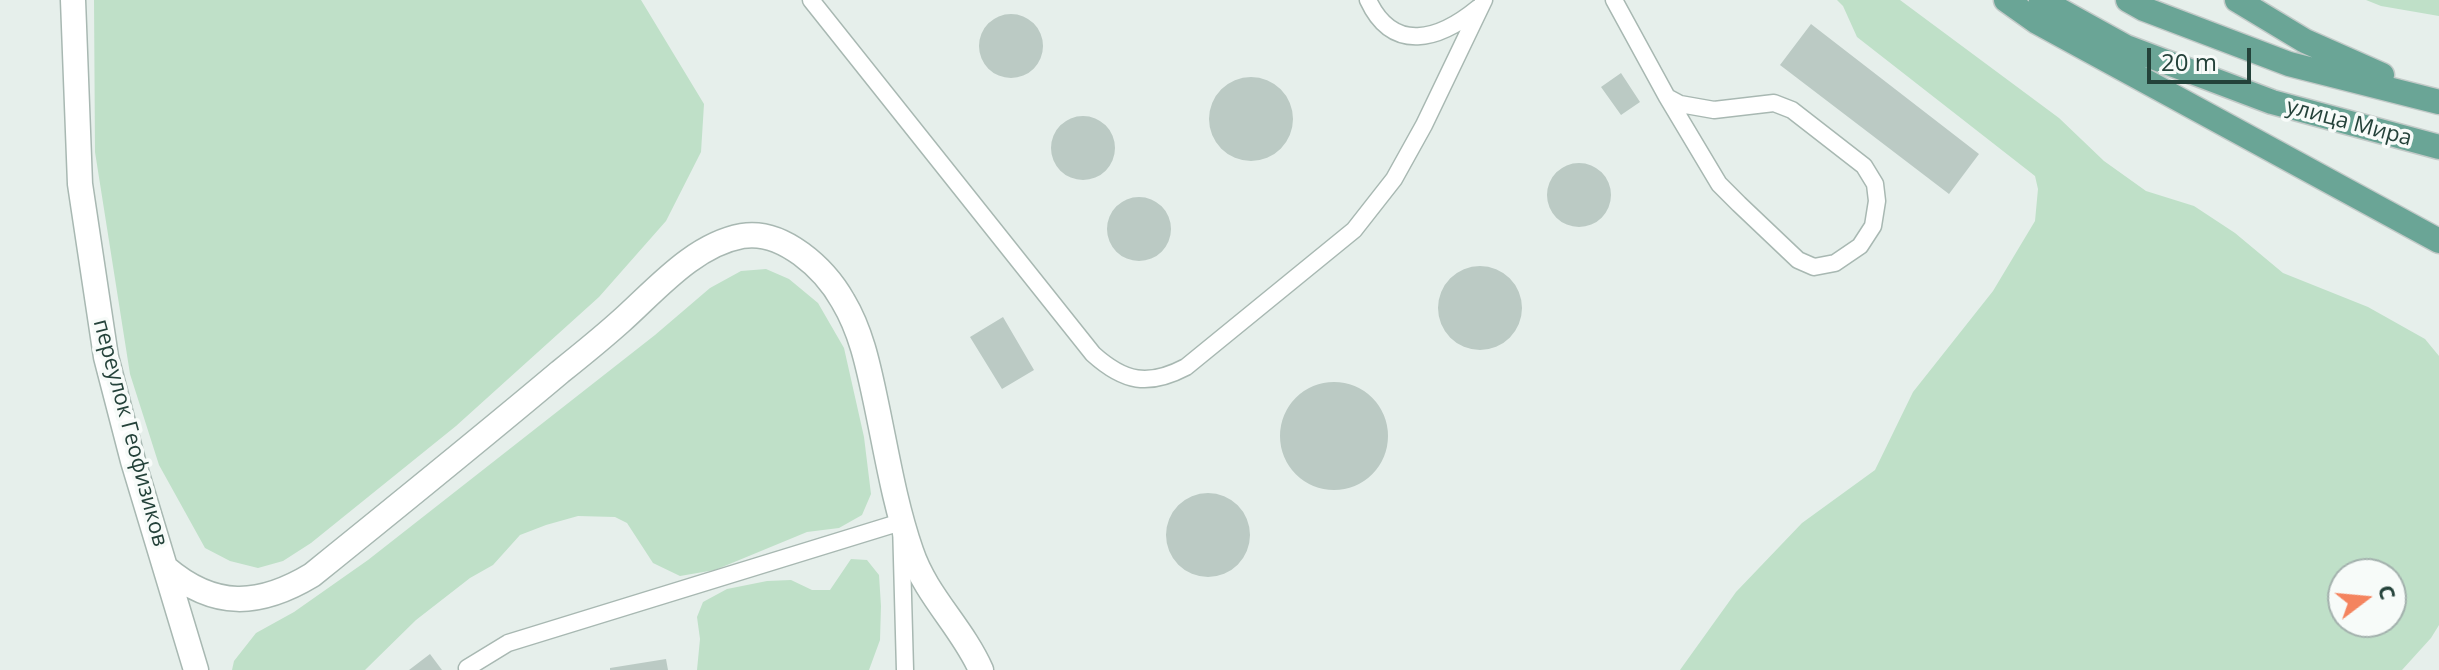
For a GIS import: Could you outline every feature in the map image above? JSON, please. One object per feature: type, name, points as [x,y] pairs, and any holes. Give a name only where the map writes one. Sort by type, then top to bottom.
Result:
[{"type":"main road","points":[[2006,0],[2037,22],[2439,241]]},
{"type":"main road","name":"улица Мира","points":[[2041,0],[2126,47],[2258,97],[2439,147]]},
{"type":"main road","name":"улица Мира","points":[[2128,0],[2144,9],[2289,64],[2439,101]]},
{"type":"main road","points":[[2237,0],[2305,41],[2439,101]]},
{"type":"street","name":"переулок Геофизиков","points":[[73,0],[80,184],[92,277],[133,461],[196,670]]},
{"type":"street","points":[[166,568],[194,589],[231,600],[266,596],[295,585],[312,575],[477,442],[683,266],[714,245],[743,236],[770,237],[821,271],[843,300],[867,363],[901,522],[924,581],[968,644],[981,670]]},
{"type":"lane","points":[[811,0],[1093,354],[1106,366],[1129,379],[1145,380],[1168,376],[1186,367],[1354,230],[1394,179],[1424,125],[1483,2]]},
{"type":"lane","points":[[1368,0],[1376,18],[1395,32],[1416,37],[1439,34],[1449,29],[1483,2]]},
{"type":"lane","points":[[1614,0],[1667,97],[1719,184],[1798,260],[1814,267],[1835,263],[1860,246],[1873,226],[1877,201],[1875,184],[1864,166],[1792,110],[1774,103],[1714,110],[1680,104],[1667,97]]},
{"type":"lane","points":[[467,668],[508,643],[901,522],[905,670]]},
{"type":"green space","points":[[94,0],[641,0],[704,104],[701,152],[666,221],[599,297],[456,426],[311,543],[283,561],[258,568],[230,561],[205,548],[159,465],[130,374],[95,152]]},
{"type":"green space","points":[[1837,0],[1900,0],[2059,118],[2104,161],[2146,191],[2194,206],[2235,233],[2283,273],[2368,307],[2425,339],[2439,356],[2439,625],[2402,670],[1680,670],[1736,592],[1802,523],[1875,470],[1913,392],[1993,291],[2035,221],[2038,189],[2035,176],[1857,37],[1843,6]]},
{"type":"green space","points":[[2366,0],[2439,0],[2439,16],[2381,6]]},
{"type":"green space","points":[[766,269],[789,279],[818,303],[844,348],[864,437],[871,494],[862,515],[839,528],[807,532],[715,570],[680,576],[653,563],[627,523],[615,517],[578,516],[520,535],[493,565],[470,578],[416,620],[365,670],[232,670],[234,661],[256,633],[294,612],[368,560],[655,335],[710,288],[741,271]]},
{"type":"green space","points":[[851,559],[867,560],[879,575],[880,640],[869,670],[697,670],[700,639],[697,617],[703,602],[727,589],[767,581],[791,580],[812,590],[830,590]]},
{"type":"building","points":[[1005,14],[1017,14],[1034,23],[1041,34],[1041,58],[1034,69],[1017,78],[1005,78],[993,73],[984,64],[979,52],[979,40],[984,28],[993,19]]},
{"type":"building","points":[[1811,24],[1979,154],[1949,194],[1780,65]]},
{"type":"building","points":[[1621,73],[1640,102],[1621,115],[1601,87]]},
{"type":"building","points":[[1251,77],[1267,80],[1281,89],[1290,103],[1293,119],[1290,135],[1281,149],[1267,158],[1251,161],[1235,158],[1221,149],[1212,135],[1209,119],[1212,103],[1221,89],[1235,80]]},
{"type":"building","points":[[1077,116],[1089,116],[1106,125],[1113,136],[1113,160],[1106,171],[1089,180],[1077,180],[1065,175],[1056,166],[1051,154],[1051,142],[1056,130],[1065,121]]},
{"type":"building","points":[[1573,163],[1585,163],[1602,172],[1609,183],[1609,207],[1602,218],[1585,227],[1573,227],[1561,222],[1552,213],[1547,201],[1547,189],[1552,177],[1561,168]]},
{"type":"building","points":[[1133,197],[1145,197],[1162,206],[1169,217],[1169,241],[1162,252],[1145,261],[1133,261],[1121,256],[1112,247],[1107,235],[1107,223],[1112,211],[1121,202]]},
{"type":"building","points":[[1480,266],[1496,269],[1510,278],[1519,292],[1522,308],[1519,324],[1510,338],[1496,347],[1480,350],[1464,347],[1450,338],[1441,324],[1438,308],[1441,292],[1450,278],[1464,269]]},
{"type":"building","points":[[1003,317],[1034,370],[1002,389],[970,337]]},
{"type":"building","points":[[1334,382],[1355,386],[1372,398],[1384,415],[1388,436],[1384,457],[1372,474],[1355,486],[1334,490],[1313,486],[1296,474],[1284,457],[1280,436],[1284,415],[1296,398],[1313,386]]},
{"type":"building","points":[[1208,493],[1224,496],[1238,505],[1247,519],[1250,535],[1247,551],[1238,565],[1224,574],[1208,577],[1192,574],[1178,565],[1169,551],[1166,535],[1169,519],[1178,505],[1192,496]]},
{"type":"building","points":[[430,654],[442,670],[409,670]]},
{"type":"building","points":[[666,659],[668,670],[610,670],[610,668]]}]
